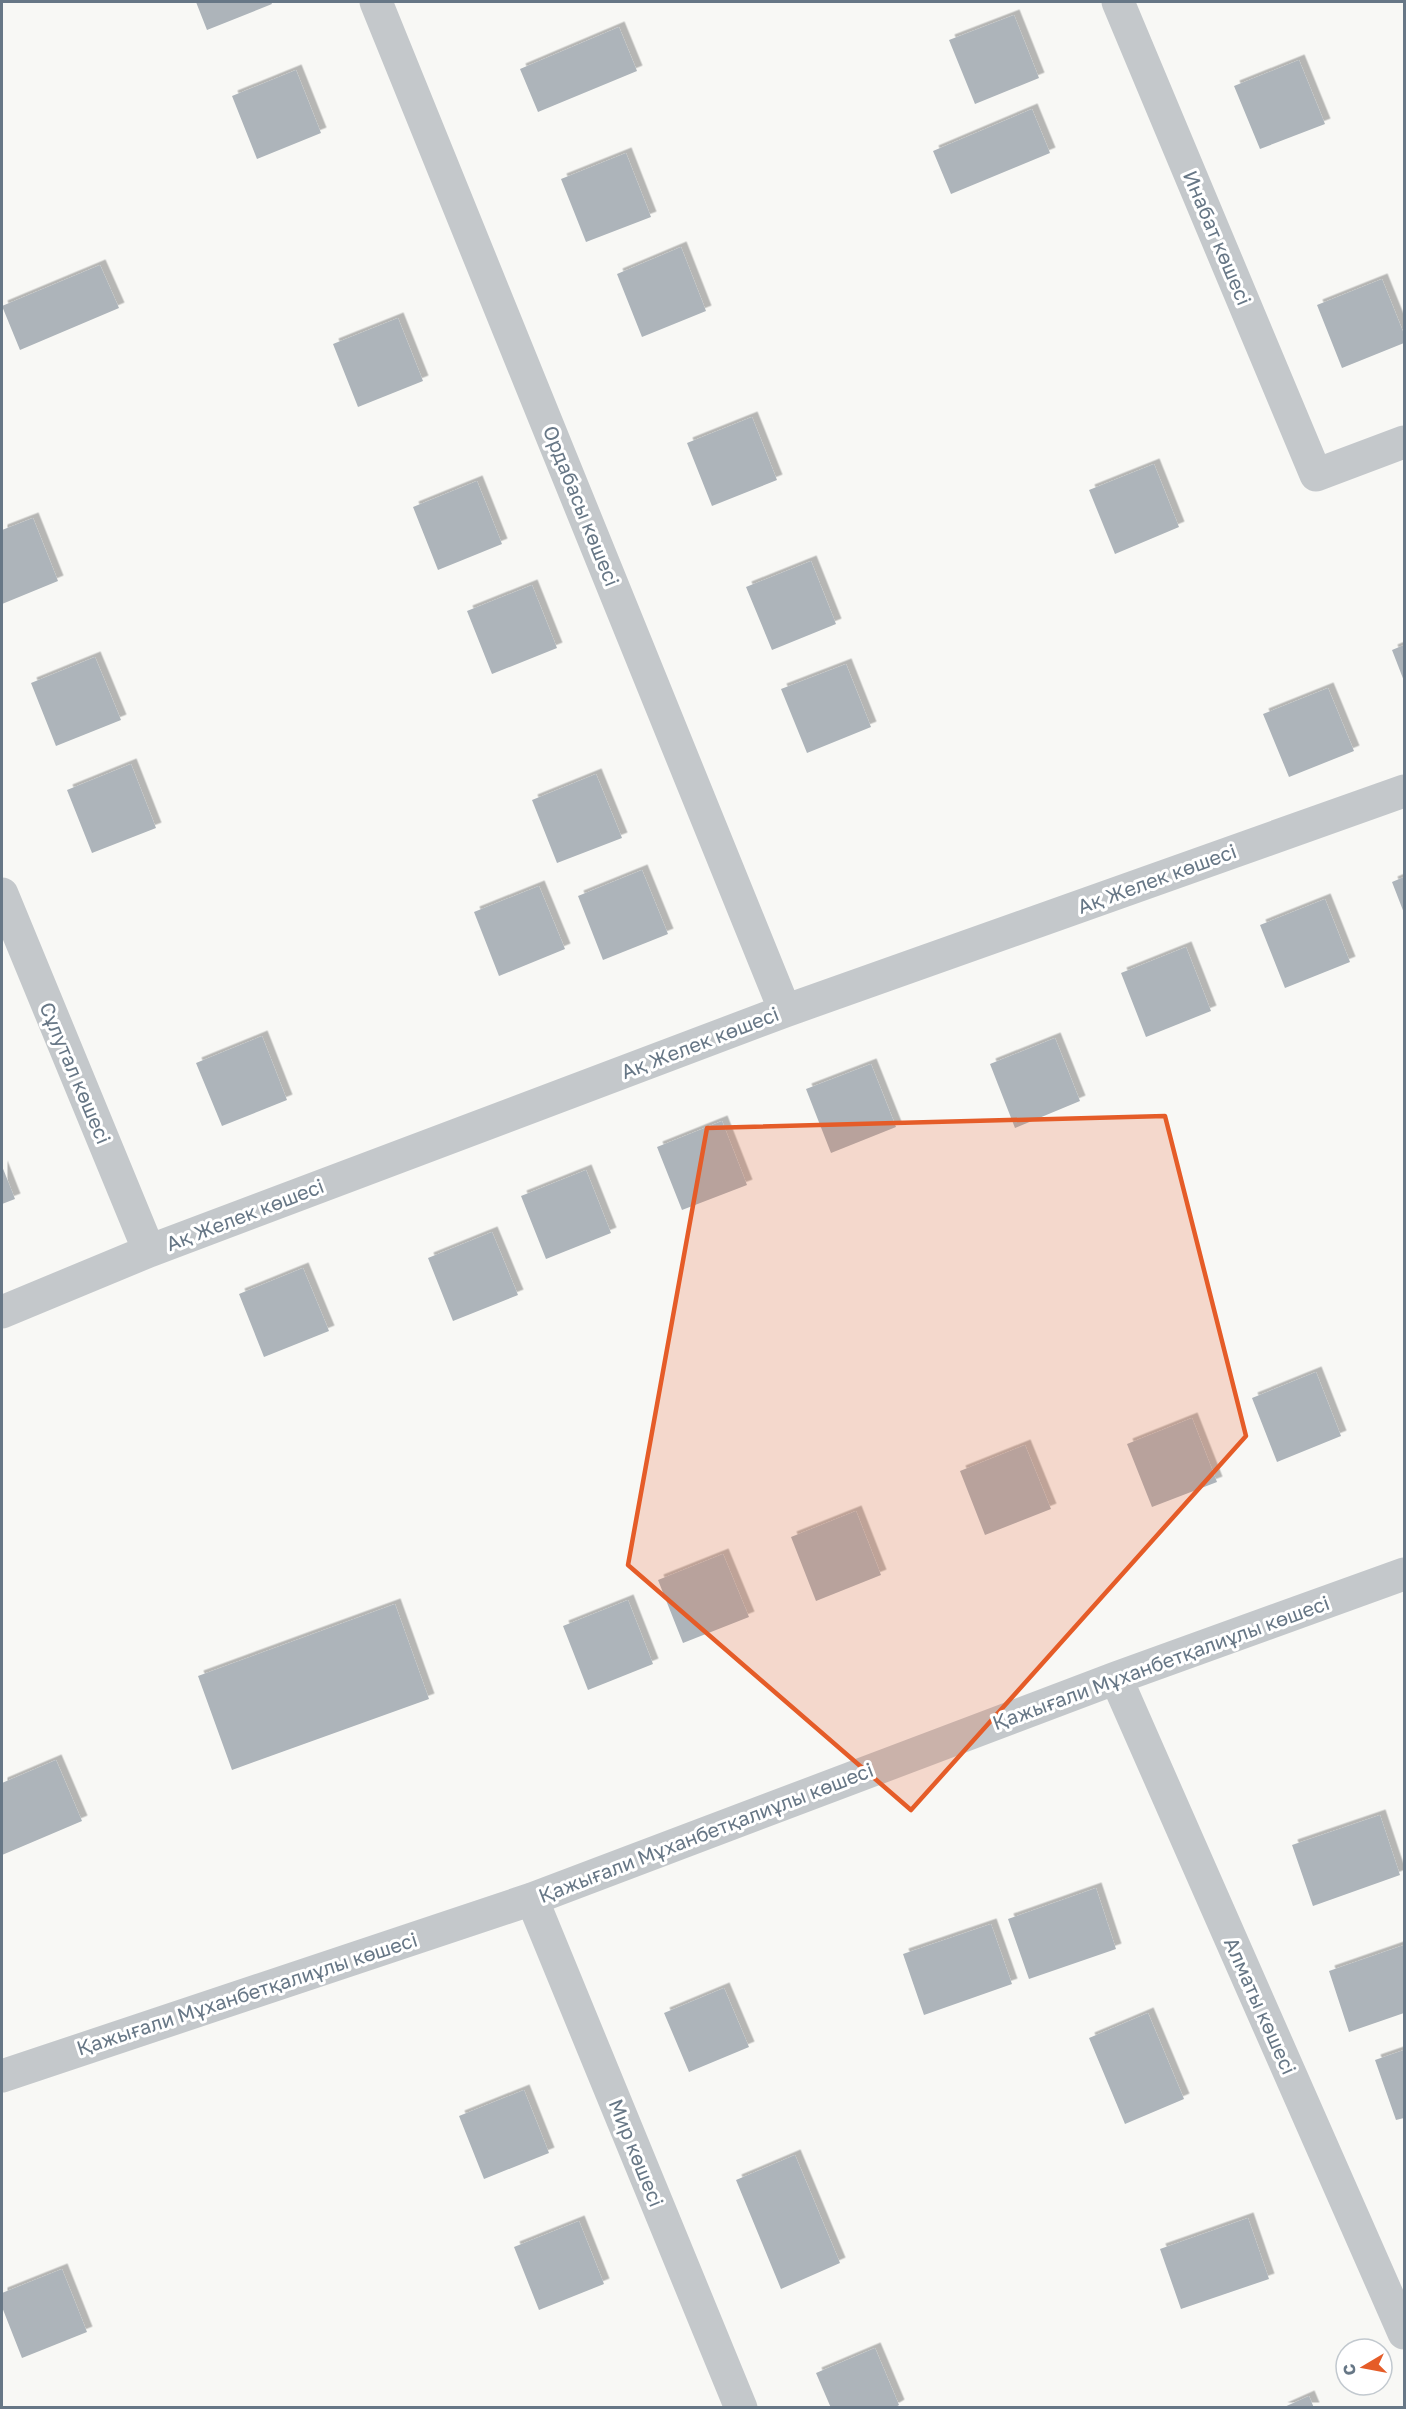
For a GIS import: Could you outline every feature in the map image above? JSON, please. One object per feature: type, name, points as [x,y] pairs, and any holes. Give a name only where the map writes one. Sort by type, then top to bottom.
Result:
[{"type":"street","name":"Ордабасы көшесі","points":[[376,2],[785,1011]]},
{"type":"street","name":"Инабат көшесі","points":[[1118,2],[1316,475],[1404,442]]},
{"type":"street","name":"Ақ Желек көшесі","points":[[2,1312],[149,1251],[785,1011],[1404,791]]},
{"type":"street","name":"Сұлутал көшесі","points":[[2,894],[149,1251]]},
{"type":"street","name":"Қажығали Мұханбетқалиұлы көшесі","points":[[2,2076],[532,1899],[1116,1678],[1404,1574]]},
{"type":"street","name":"Алматы көшесі","points":[[1116,1678],[1404,2333]]},
{"type":"street","name":"Мир көшесі","points":[[532,1899],[741,2408]]},
{"type":"highlighted area","points":[[1165,1116],[1246,1436],[911,1810],[628,1565],[707,1128]]},
{"type":"building","points":[[196,2],[271,2],[272,4],[207,30]]},
{"type":"building","points":[[1014,15],[1039,78],[975,104],[949,40]]},
{"type":"building","points":[[619,27],[637,71],[538,112],[520,69]]},
{"type":"building","points":[[1299,60],[1325,124],[1260,149],[1234,86]]},
{"type":"building","points":[[296,70],[321,133],[257,159],[232,96]]},
{"type":"building","points":[[1032,109],[1050,153],[951,194],[933,151]]},
{"type":"building","points":[[626,153],[651,217],[586,242],[561,179]]},
{"type":"building","points":[[681,247],[706,311],[642,337],[617,274]]},
{"type":"building","points":[[100,265],[119,308],[20,350],[2,306]]},
{"type":"building","points":[[1382,279],[1404,334],[1404,343],[1342,368],[1317,305]]},
{"type":"building","points":[[398,318],[423,381],[358,407],[333,344]]},
{"type":"building","points":[[752,417],[777,480],[712,506],[687,443]]},
{"type":"building","points":[[1154,464],[1179,527],[1115,554],[1089,490]]},
{"type":"building","points":[[477,481],[502,544],[438,570],[413,507]]},
{"type":"building","points":[[33,518],[58,581],[2,604],[2,530]]},
{"type":"building","points":[[811,561],[836,624],[772,650],[746,587]]},
{"type":"building","points":[[532,585],[557,648],[492,674],[467,611]]},
{"type":"building","points":[[1404,645],[1404,681],[1392,650]]},
{"type":"building","points":[[95,657],[121,720],[56,746],[31,683]]},
{"type":"building","points":[[846,664],[871,727],[807,753],[781,689]]},
{"type":"building","points":[[1328,688],[1354,751],[1289,777],[1263,714]]},
{"type":"building","points":[[131,764],[156,828],[92,853],[67,790]]},
{"type":"building","points":[[596,774],[622,838],[557,863],[532,800]]},
{"type":"building","points":[[642,870],[668,934],[603,960],[578,896]]},
{"type":"building","points":[[1404,877],[1404,913],[1392,882]]},
{"type":"building","points":[[539,886],[565,949],[499,976],[474,912]]},
{"type":"building","points":[[1325,899],[1350,962],[1285,988],[1260,925]]},
{"type":"building","points":[[1186,947],[1211,1011],[1146,1037],[1121,973]]},
{"type":"building","points":[[262,1036],[287,1100],[222,1126],[196,1063]]},
{"type":"building","points":[[1055,1038],[1080,1101],[1015,1128],[990,1064]]},
{"type":"building","points":[[871,1064],[896,1127],[831,1153],[806,1089]]},
{"type":"building","points":[[722,1121],[747,1185],[682,1210],[657,1147]]},
{"type":"building","points":[[2,1166],[15,1199],[2,1204]]},
{"type":"building","points":[[586,1170],[611,1233],[546,1259],[521,1196]]},
{"type":"building","points":[[492,1232],[518,1295],[453,1321],[428,1258]]},
{"type":"building","points":[[303,1268],[329,1331],[264,1357],[239,1294]]},
{"type":"building","points":[[1316,1372],[1341,1436],[1277,1462],[1252,1398]]},
{"type":"building","points":[[1192,1418],[1217,1482],[1152,1507],[1127,1444]]},
{"type":"building","points":[[1025,1445],[1051,1509],[985,1535],[960,1471]]},
{"type":"building","points":[[856,1511],[881,1575],[816,1601],[791,1537]]},
{"type":"building","points":[[723,1554],[749,1617],[683,1643],[658,1580]]},
{"type":"building","points":[[628,1600],[653,1664],[588,1690],[563,1626]]},
{"type":"building","points":[[395,1604],[429,1699],[232,1770],[198,1676]]},
{"type":"building","points":[[56,1760],[82,1821],[2,1855],[2,1783]]},
{"type":"building","points":[[1380,1815],[1400,1875],[1313,1906],[1292,1845]]},
{"type":"building","points":[[1096,1888],[1116,1949],[1029,1979],[1008,1919]]},
{"type":"building","points":[[991,1924],[1012,1984],[924,2015],[903,1954]]},
{"type":"building","points":[[1404,1945],[1404,2013],[1349,2032],[1329,1971]]},
{"type":"building","points":[[724,1988],[749,2047],[689,2072],[664,2013]]},
{"type":"building","points":[[1148,2013],[1184,2099],[1125,2124],[1089,2038]]},
{"type":"building","points":[[1404,2050],[1404,2118],[1396,2120],[1375,2060]]},
{"type":"building","points":[[524,2090],[549,2153],[484,2179],[459,2116]]},
{"type":"building","points":[[795,2155],[840,2263],[781,2289],[736,2180]]},
{"type":"building","points":[[1248,2218],[1269,2279],[1181,2309],[1160,2249]]},
{"type":"building","points":[[579,2221],[604,2284],[539,2310],[514,2247]]},
{"type":"building","points":[[62,2269],[87,2332],[22,2358],[2,2307],[2,2293]]},
{"type":"building","points":[[875,2348],[899,2405],[894,2408],[831,2408],[816,2373]]},
{"type":"building","points":[[1309,2396],[1314,2408],[1282,2408]]}]
